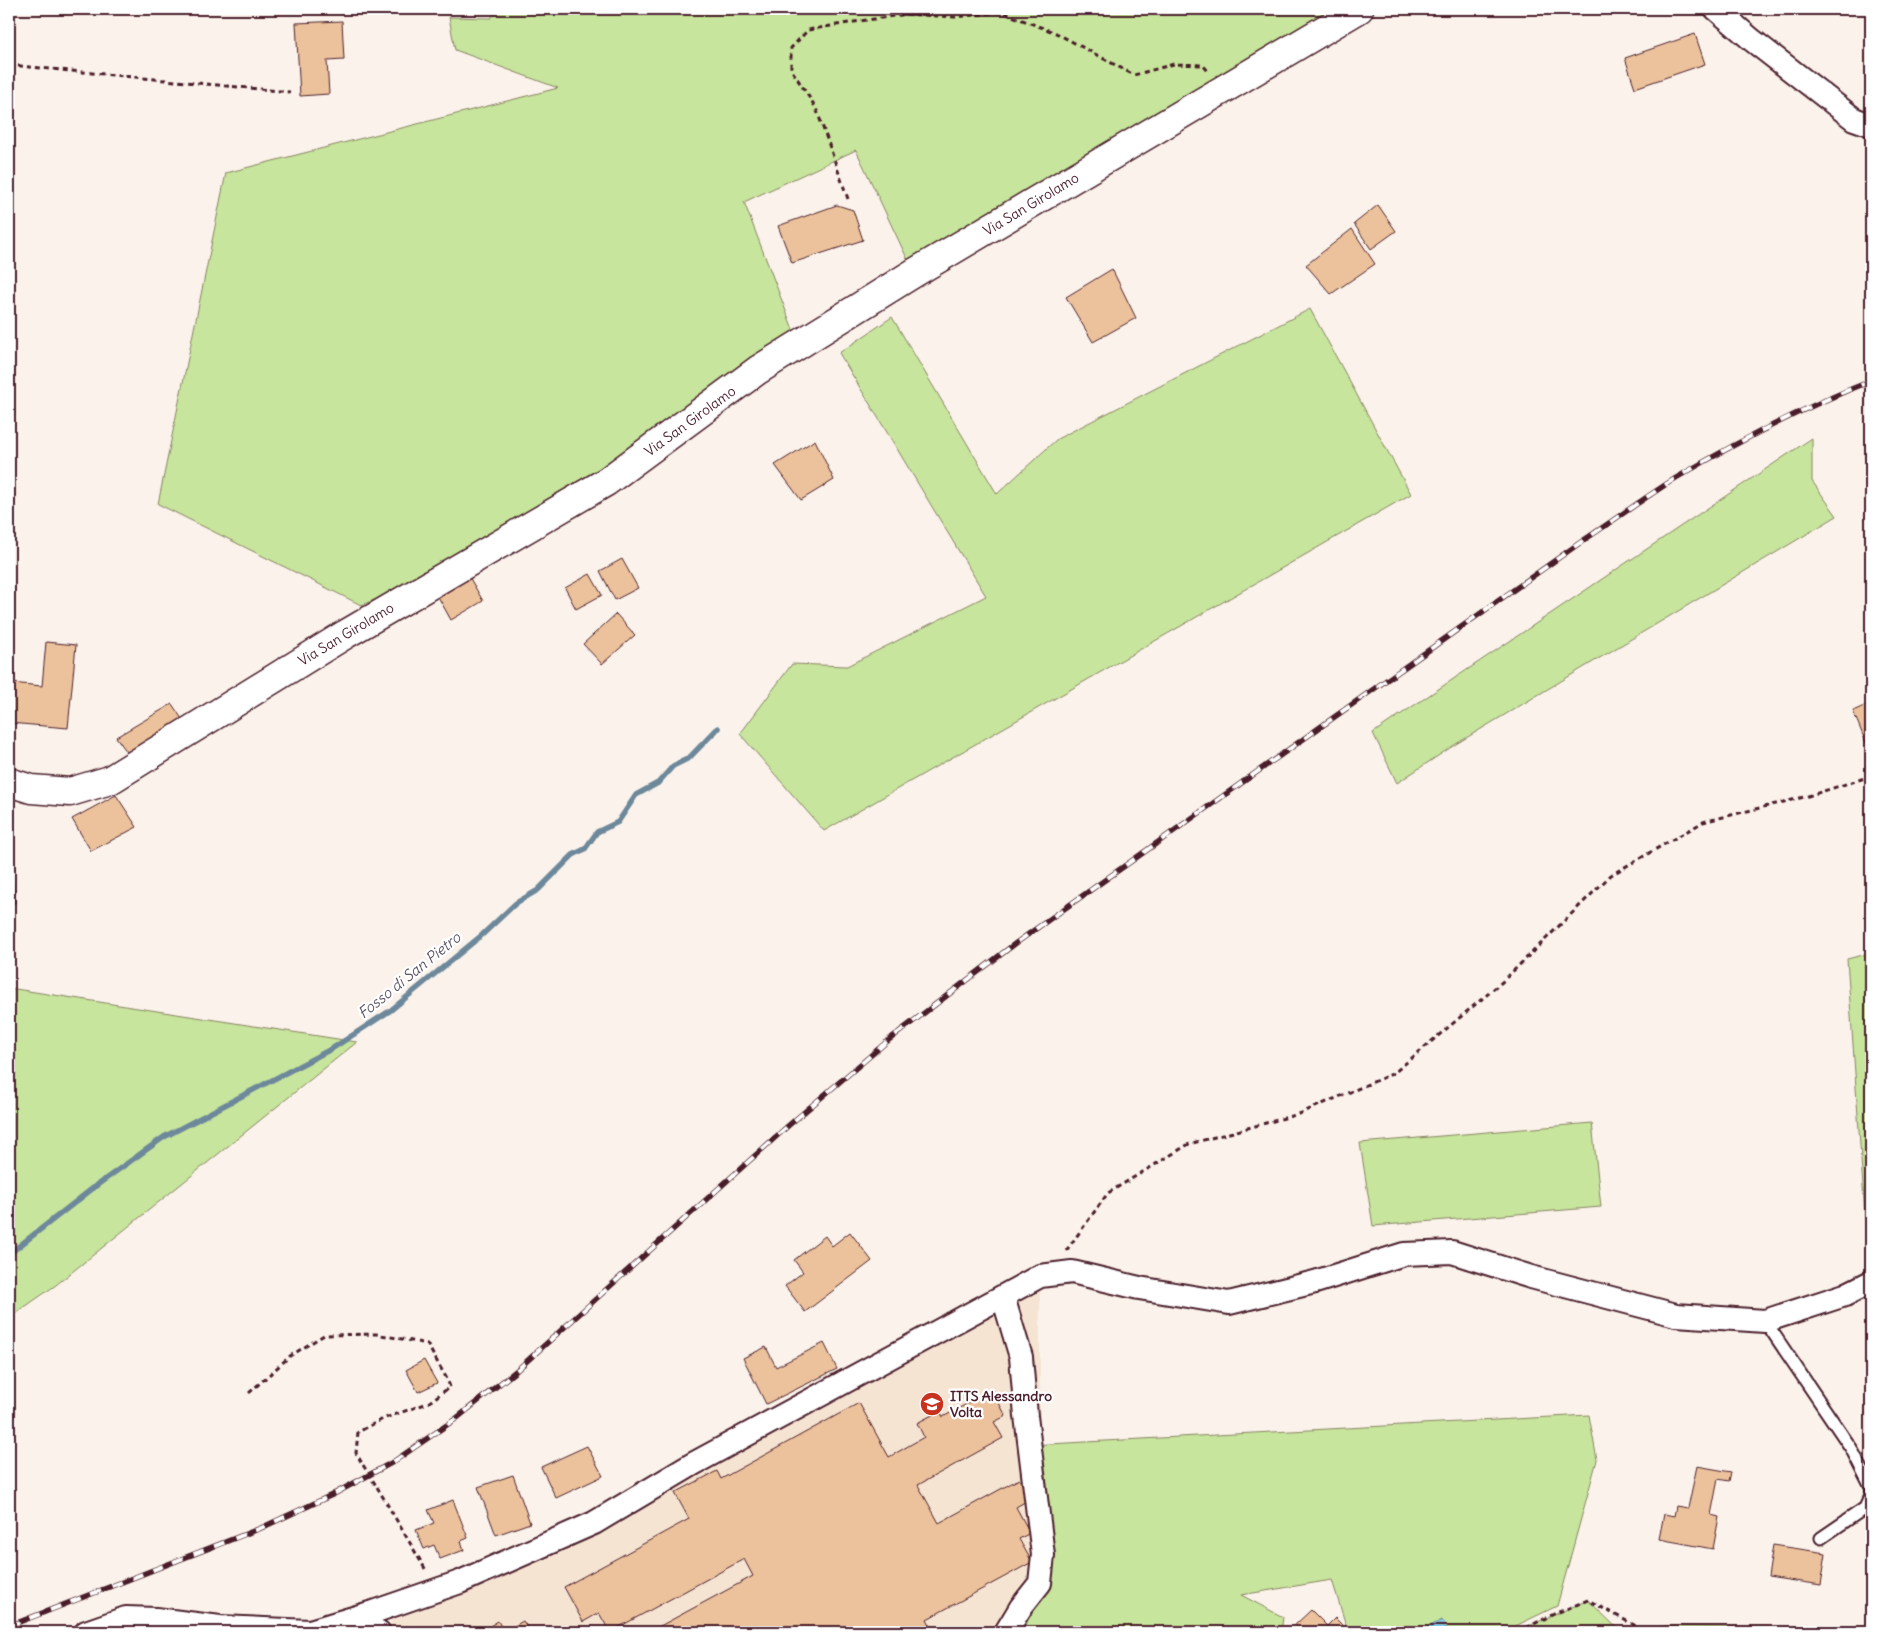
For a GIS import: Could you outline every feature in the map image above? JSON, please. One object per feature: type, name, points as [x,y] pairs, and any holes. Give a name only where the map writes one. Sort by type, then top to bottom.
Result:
[{"type":"street","name":"Via San Girolamo","points":[[9,782],[31,788],[70,792],[110,780],[346,634],[606,482],[758,370],[914,273],[1359,9]]},
{"type":"street","points":[[1716,9],[1752,40],[1854,119],[1871,125]]},
{"type":"street","points":[[86,1632],[126,1618],[156,1619],[220,1627],[310,1631],[460,1582],[594,1523],[710,1454],[1040,1276],[1072,1272],[1139,1288],[1230,1303],[1315,1282],[1404,1254],[1452,1252],[1531,1277],[1676,1315],[1765,1322],[1845,1295],[1871,1282]]},
{"type":"street","points":[[1003,1297],[1021,1357],[1042,1555],[1040,1583],[1021,1607],[1006,1632]]},
{"type":"street","points":[[354,1618],[379,1632]]},
{"type":"lane","points":[[1765,1322],[1851,1448],[1871,1487]]},
{"type":"lane","points":[[1821,1538],[1865,1508],[1871,1495]]},
{"type":"path","points":[[848,199],[816,108],[791,69],[791,48],[808,30],[907,14],[955,17],[1002,12],[1056,33],[1134,75],[1174,64],[1203,65],[1222,90]]},
{"type":"path","points":[[9,65],[290,92]]},
{"type":"path","points":[[1040,1276],[1067,1250],[1108,1193],[1189,1144],[1299,1114],[1394,1073],[1502,982],[1611,876],[1703,822],[1808,796],[1871,776]]},
{"type":"path","points":[[249,1394],[290,1356],[324,1336],[376,1334],[427,1344],[450,1387],[428,1402],[385,1418],[358,1432],[356,1453],[438,1590]]},
{"type":"path","points":[[1870,1560],[1871,1572]]},
{"type":"path","points":[[1518,1632],[1588,1600],[1647,1632]]},
{"type":"shaded area","name":"ITTS Alessandro Volta","points":[[1040,1276],[1040,1583],[1007,1632],[390,1632],[391,1617]]},
{"type":"green space","points":[[498,9],[1359,9],[914,273],[856,150],[744,202],[799,345],[446,574],[361,605],[158,504],[226,173],[558,88],[455,50],[449,17],[491,18]]},
{"type":"green space","points":[[1310,309],[1411,494],[824,831],[740,734],[792,664],[847,666],[986,596],[839,353],[892,317],[997,494],[1057,439]]},
{"type":"green space","points":[[1812,438],[1812,481],[1837,516],[1456,744],[1397,783],[1373,733]]},
{"type":"green space","points":[[1871,953],[1871,1257],[1868,1259],[1847,959]]},
{"type":"green space","points":[[9,988],[357,1042],[56,1285],[9,1318]]},
{"type":"green space","points":[[1592,1123],[1601,1207],[1373,1226],[1360,1143]]},
{"type":"green space","points":[[1589,1415],[1597,1460],[1557,1606],[1503,1632],[1348,1632],[1332,1580],[1241,1595],[1283,1617],[1281,1632],[1007,1632],[1040,1583],[1030,1445]]},
{"type":"green space","points":[[1588,1600],[1621,1632],[1515,1632]]},
{"type":"green space","points":[[1666,1626],[1871,1630],[1871,1632],[1621,1632]]},
{"type":"water","points":[[1442,1620],[1448,1632],[1418,1632]]},
{"type":"building","points":[[342,21],[344,60],[327,61],[329,94],[300,96],[296,23]]},
{"type":"building","points":[[1695,34],[1705,64],[1635,88],[1625,58]]},
{"type":"building","points":[[837,205],[853,210],[863,240],[792,263],[778,226]]},
{"type":"building","points":[[1378,205],[1396,231],[1371,249],[1354,224]]},
{"type":"building","points":[[1352,229],[1375,264],[1331,294],[1306,265]]},
{"type":"building","points":[[1112,269],[1136,318],[1093,342],[1066,297]]},
{"type":"building","points":[[815,440],[834,480],[801,500],[775,465]]},
{"type":"building","points":[[622,559],[638,588],[615,600],[600,571]]},
{"type":"building","points":[[590,574],[602,595],[576,609],[565,588]]},
{"type":"building","points":[[468,575],[483,601],[451,620],[436,593]]},
{"type":"building","points":[[616,614],[635,635],[602,664],[583,644]]},
{"type":"building","points":[[46,642],[76,645],[68,728],[9,723],[11,683],[42,686]]},
{"type":"building","points":[[1871,703],[1871,749],[1869,750],[1853,711]]},
{"type":"building","points":[[172,704],[184,722],[130,756],[116,737]]},
{"type":"building","points":[[116,795],[137,827],[91,851],[72,819]]},
{"type":"building","points":[[9,867],[12,867],[15,903],[9,904]]},
{"type":"building","points":[[850,1232],[872,1261],[805,1312],[785,1286],[803,1272],[794,1260],[825,1236],[832,1246]]},
{"type":"building","points":[[824,1343],[837,1369],[766,1404],[743,1358],[766,1347],[776,1367]]},
{"type":"building","points":[[424,1360],[437,1383],[418,1392],[406,1370]]},
{"type":"building","points":[[992,1390],[1006,1416],[994,1422],[1003,1438],[918,1485],[939,1523],[1019,1479],[1030,1499],[1016,1507],[1030,1533],[1019,1539],[1032,1562],[927,1619],[934,1632],[649,1632],[753,1576],[744,1559],[610,1632],[599,1613],[583,1622],[564,1587],[689,1519],[675,1493],[717,1471],[721,1479],[859,1403],[889,1457],[924,1437],[917,1423],[940,1411],[943,1417]]},
{"type":"building","points":[[587,1446],[603,1476],[556,1498],[541,1467]]},
{"type":"building","points":[[1697,1466],[1731,1472],[1729,1481],[1718,1479],[1711,1515],[1719,1517],[1713,1549],[1659,1539],[1664,1514],[1674,1516],[1676,1506],[1688,1508]]},
{"type":"building","points":[[513,1475],[530,1523],[496,1535],[478,1487]]},
{"type":"building","points":[[453,1500],[468,1538],[461,1541],[464,1550],[440,1559],[434,1545],[424,1549],[416,1530],[434,1523],[428,1510]]},
{"type":"building","points":[[1773,1545],[1826,1553],[1821,1585],[1768,1577]]},
{"type":"building","points":[[1311,1610],[1327,1626],[1335,1618],[1349,1632],[1300,1632],[1294,1626]]},
{"type":"building","points":[[498,1621],[504,1632],[494,1632],[490,1626]]},
{"type":"building","points":[[523,1621],[529,1630],[533,1628],[544,1629],[546,1632],[504,1632]]},
{"type":"waterway","name":"Fosso di San Pietro","points":[[9,1254],[97,1185],[164,1137],[333,1048],[391,1010],[482,935],[516,903],[538,890],[573,855],[585,849],[597,832],[618,822],[636,795],[658,783],[673,766],[689,758],[718,728]]},
{"type":"railway","points":[[9,1626],[261,1528],[332,1495],[393,1462],[457,1418],[517,1370],[789,1125],[890,1039],[1016,943],[1581,542],[1676,478],[1772,425],[1871,381]]},
{"type":"place","name":"ITTS Alessandro Volta","points":[[932,1404]]}]
